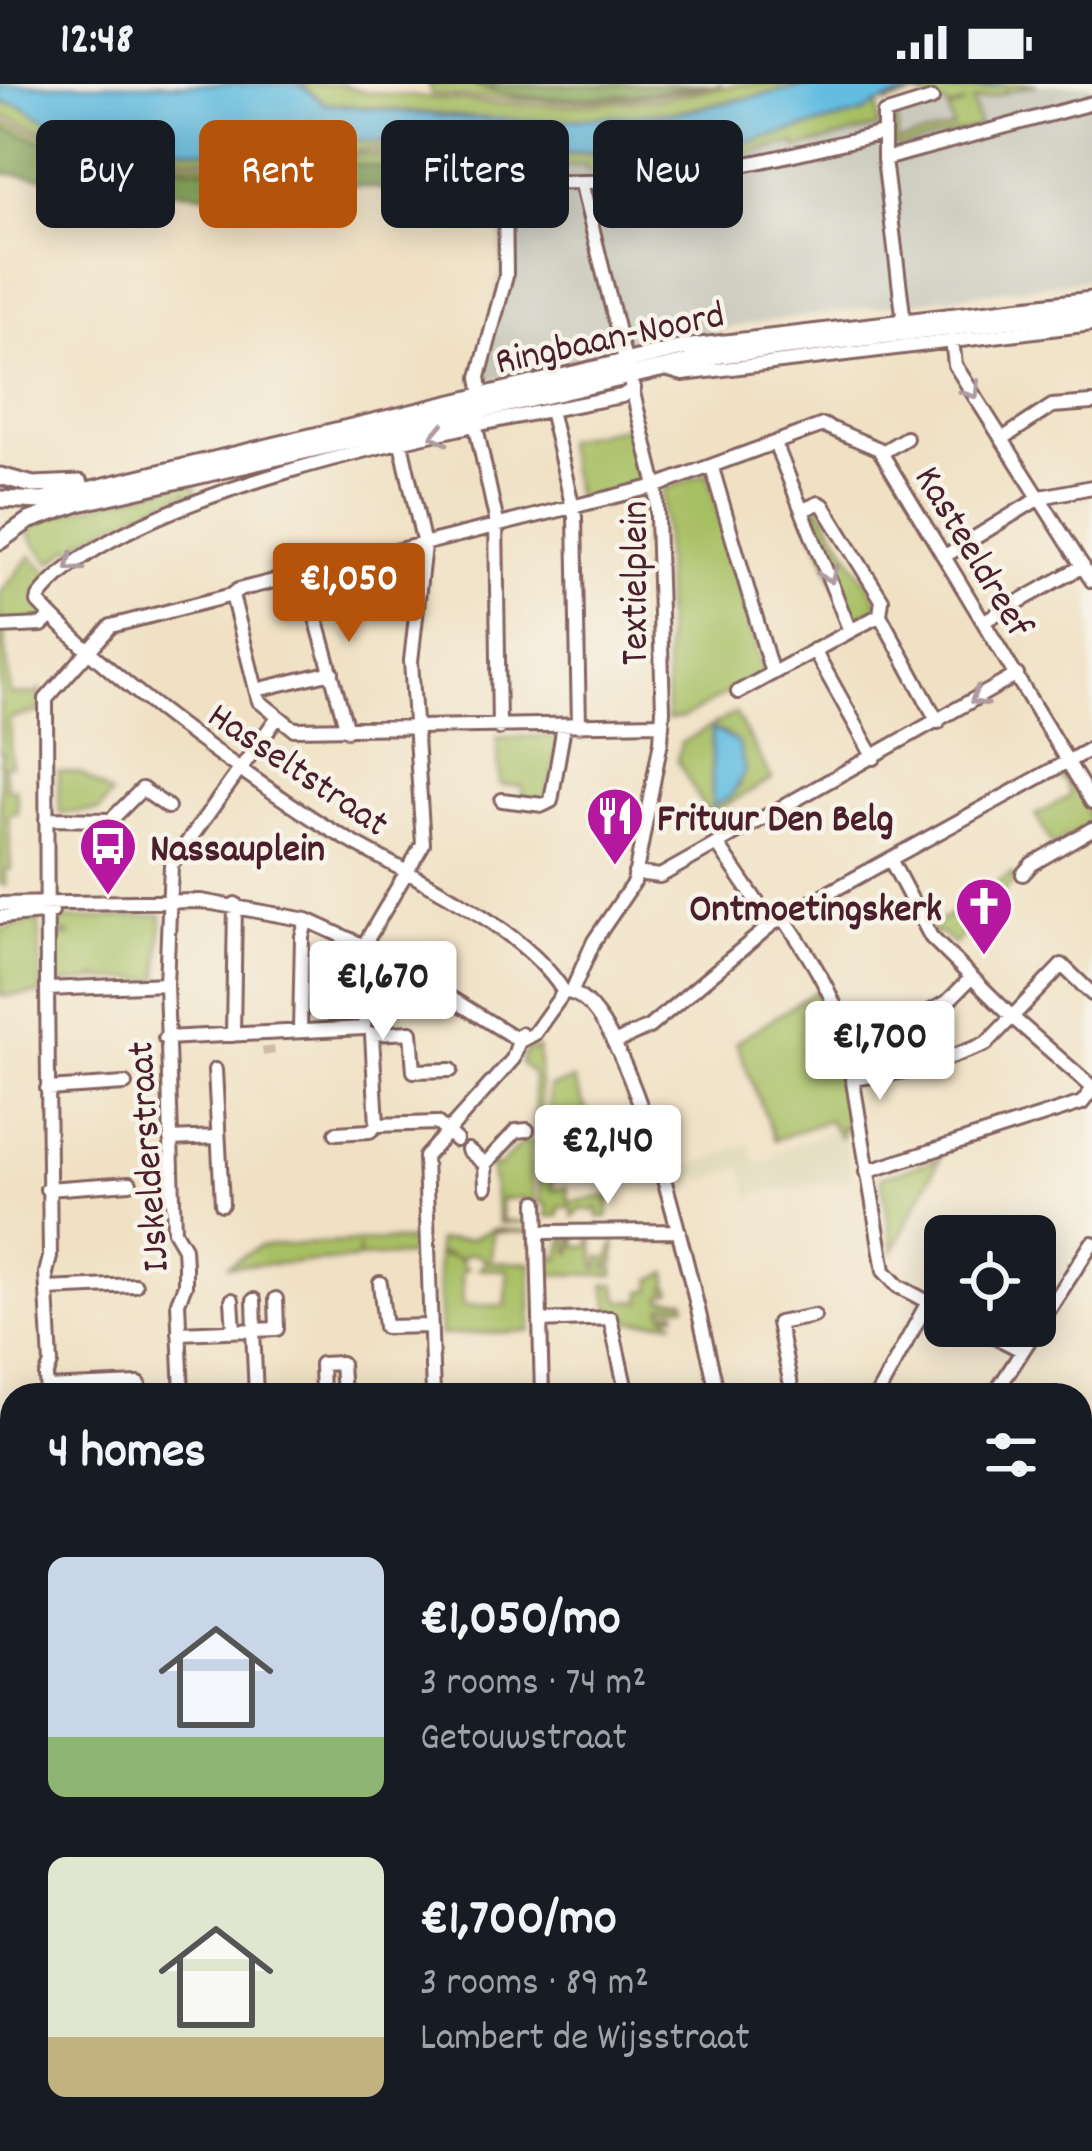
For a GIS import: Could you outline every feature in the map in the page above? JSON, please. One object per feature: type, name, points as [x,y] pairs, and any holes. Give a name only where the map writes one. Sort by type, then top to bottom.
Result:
[{"type":"main road","name":"Ringbaan-Noord","points":[[0,499],[42,501],[481,392],[631,374],[715,343],[1092,300]]},
{"type":"main road","name":"Ringbaan-Noord","points":[[0,541],[28,521],[79,503],[658,368],[763,349],[1092,311]]},
{"type":"main road","name":"Ringbaan-Noord","points":[[0,476],[61,486],[138,472],[147,476]]},
{"type":"street","points":[[904,322],[884,158],[884,114],[932,100]]},
{"type":"street","points":[[884,158],[1092,103]]},
{"type":"street","points":[[569,182],[664,177],[743,166],[883,133]]},
{"type":"street","points":[[46,1383],[51,1364],[46,699],[111,626],[656,486],[581,182]]},
{"type":"street","points":[[481,392],[479,377],[506,276],[505,228]]},
{"type":"street","name":"Ringbaan-Noord","points":[[658,368],[683,374],[1092,324]]},
{"type":"street","points":[[952,340],[955,364],[1085,562],[1092,581]]},
{"type":"street","name":"Ringbaan-Noord","points":[[51,616],[39,597],[58,574],[85,554],[240,486],[401,443],[622,396],[631,374]]},
{"type":"street","points":[[1002,439],[1052,406],[1092,404]]},
{"type":"street","points":[[550,410],[573,508],[579,726]]},
{"type":"street","name":"Kasteeldreef","points":[[712,468],[823,425],[884,456],[1092,802]]},
{"type":"street","points":[[476,427],[496,528],[499,728]]},
{"type":"street","name":"Kasteeldreef","points":[[884,456],[906,438]]},
{"type":"street","points":[[165,1038],[364,1028],[369,948],[423,844],[412,662],[424,545],[401,443]]},
{"type":"street","points":[[775,443],[850,631]]},
{"type":"street","points":[[712,468],[772,673]]},
{"type":"street","name":"Textielplein","points":[[433,1383],[424,1162],[457,1141],[513,1059],[521,1037],[530,1038],[569,991],[635,873],[662,723],[656,486],[712,468]]},
{"type":"street","points":[[945,556],[1041,497],[1092,487]]},
{"type":"street","points":[[803,510],[823,505],[882,600],[880,615],[938,722]]},
{"type":"street","points":[[984,621],[1085,562]]},
{"type":"street","points":[[304,574],[347,730]]},
{"type":"street","points":[[232,595],[264,709],[301,731],[662,723]]},
{"type":"street","points":[[738,692],[880,615]]},
{"type":"street","points":[[0,627],[42,625],[51,616]]},
{"type":"street","name":"Hasseltstraat","points":[[51,616],[240,769],[524,950],[569,991],[585,998],[614,1043],[667,1178],[715,1383]]},
{"type":"street","points":[[814,650],[874,758]]},
{"type":"street","points":[[256,691],[332,672]]},
{"type":"street","points":[[635,873],[660,876],[1018,675]]},
{"type":"street","points":[[47,989],[166,984],[171,865],[277,718]]},
{"type":"street","points":[[502,800],[543,805],[551,801],[563,726]]},
{"type":"street","points":[[614,1043],[649,1027],[778,920],[1092,748]]},
{"type":"street","points":[[46,819],[110,820],[142,789],[168,807]]},
{"type":"street","points":[[1023,874],[1092,829]]},
{"type":"street","points":[[718,844],[819,969],[834,998],[884,1271],[898,1286],[924,1300]]},
{"type":"street","points":[[866,1172],[1082,1102],[1092,1089],[931,937],[890,859]]},
{"type":"street","points":[[0,904],[235,904],[307,920],[369,948],[521,1037]]},
{"type":"street","points":[[233,1035],[235,904]]},
{"type":"street","points":[[0,917],[47,907]]},
{"type":"street","points":[[300,1031],[302,936],[307,920]]},
{"type":"street","points":[[852,1078],[918,1069],[986,1044],[1062,965],[1092,994]]},
{"type":"street","points":[[844,1033],[916,1019],[946,1002],[971,978]]},
{"type":"street","name":"IJskelderstraat","points":[[166,984],[174,1232],[184,1248],[185,1266],[178,1302],[181,1383]]},
{"type":"street","points":[[377,1125],[372,1034],[411,1032],[414,1072],[451,1070]]},
{"type":"street","points":[[215,1070],[222,1204]]},
{"type":"street","points":[[47,1089],[125,1084]]},
{"type":"street","points":[[336,1133],[370,1131],[377,1125],[437,1123],[485,1165]]},
{"type":"street","points":[[486,1187],[485,1165],[516,1131],[526,1130]]},
{"type":"street","points":[[170,1139],[218,1136]]},
{"type":"street","points":[[47,1189],[130,1183]]},
{"type":"street","points":[[537,1202],[542,1383]]},
{"type":"street","points":[[538,1232],[680,1231]]},
{"type":"street","points":[[1001,1383],[1092,1243]]},
{"type":"street","points":[[380,1283],[385,1327],[431,1326]]},
{"type":"street","points":[[47,1289],[135,1285]]},
{"type":"street","points":[[179,1333],[277,1329],[276,1299]]},
{"type":"street","points":[[232,1300],[233,1331]]},
{"type":"street","points":[[254,1300],[256,1383]]},
{"type":"street","points":[[884,1383],[924,1309]]},
{"type":"street","points":[[790,1383],[778,1323],[814,1316]]},
{"type":"street","points":[[540,1322],[610,1318],[624,1383]]},
{"type":"street","points":[[1015,1347],[1021,1350]]},
{"type":"street","points":[[321,1383],[320,1364],[341,1363],[342,1383]]},
{"type":"shaded area","points":[[1037,84],[1092,84],[1092,279],[753,323],[472,384],[501,269],[499,228],[569,228],[569,168],[593,165],[593,228],[743,228],[743,149],[797,143]]},
{"type":"shaded area","points":[[844,1129],[852,1179],[757,1193],[751,1203],[742,1166],[703,1181],[700,1175],[684,1180],[680,1170],[749,1143],[756,1163],[767,1162],[777,1158],[775,1153]]},
{"type":"green space","points":[[300,84],[340,84],[366,92],[497,104],[567,105],[658,99],[741,84],[814,84],[676,112],[559,120],[497,120],[324,103]]},
{"type":"green space","points":[[429,84],[491,89],[490,84],[680,84],[493,91],[559,97],[625,96],[723,84],[614,99],[541,101],[431,94]]},
{"type":"green space","points":[[470,84],[490,84],[491,89],[495,85],[709,84],[621,96],[555,98],[524,97]]},
{"type":"green space","points":[[1037,84],[1007,92],[1005,88],[1005,93],[973,101],[979,127],[899,148],[891,143],[890,116],[896,115],[898,142],[953,128],[949,110],[966,104],[948,108],[917,94]]},
{"type":"green space","points":[[878,102],[878,127],[797,149],[795,143],[743,155],[743,144],[863,113]]},
{"type":"green space","points":[[0,103],[20,105],[47,120],[36,120],[36,127],[0,115]]},
{"type":"green space","points":[[0,120],[36,132],[36,139],[0,127]]},
{"type":"green space","points":[[0,127],[36,139],[36,177],[0,173]]},
{"type":"green space","points":[[357,141],[381,143],[381,151],[357,151]]},
{"type":"green space","points":[[175,148],[199,150],[199,158],[175,155]]},
{"type":"green space","points":[[593,153],[593,170],[569,167],[569,154]]},
{"type":"green space","points":[[357,155],[381,156],[381,168],[357,165]]},
{"type":"green space","points":[[175,159],[199,162],[199,168],[175,166]]},
{"type":"green space","points":[[357,165],[381,168],[381,189],[357,186]]},
{"type":"green space","points":[[175,166],[199,168],[199,194],[175,191]]},
{"type":"green space","points":[[629,426],[641,485],[577,501],[563,440]]},
{"type":"green space","points":[[707,473],[764,672],[683,718],[667,720],[663,490]]},
{"type":"green space","points":[[193,480],[198,498],[191,501],[187,492],[151,507],[155,516],[148,519],[143,510],[133,516],[137,525],[130,528],[125,519],[81,541],[85,550],[77,555],[71,547],[52,563],[27,529],[50,517]]},
{"type":"green space","points":[[820,507],[877,599],[878,606],[851,622],[808,517],[811,509]]},
{"type":"green space","points":[[31,556],[53,577],[38,592],[45,615],[38,623],[0,622],[0,593]]},
{"type":"green space","points":[[0,634],[4,634],[11,695],[40,690],[40,711],[9,719],[11,765],[4,765],[7,788],[16,789],[18,813],[8,814],[11,869],[6,870],[6,885],[0,885]]},
{"type":"green space","points":[[735,713],[772,779],[708,815],[677,760],[681,743]],"holes":[[[712,729],[738,744],[739,786],[713,807]]]},
{"type":"green space","points":[[561,736],[547,800],[523,798],[522,786],[500,785],[497,737]]},
{"type":"green space","points":[[58,771],[82,774],[111,795],[99,811],[60,813]]},
{"type":"green space","points":[[1066,772],[1092,808],[1086,812],[1092,824],[1052,845],[1036,815],[1070,796],[1067,783],[1058,776]]},
{"type":"green space","points":[[1011,874],[1016,879],[968,931],[965,928],[954,945],[939,932],[934,936],[930,928],[956,915],[953,912]]},
{"type":"green space","points":[[162,915],[159,979],[98,980],[97,975],[96,980],[56,984],[56,937],[70,936],[56,933],[56,920]]},
{"type":"green space","points":[[39,920],[41,994],[1,996],[0,930]]},
{"type":"green space","points":[[816,991],[841,1070],[851,1119],[847,1125],[852,1127],[839,1127],[844,1129],[841,1137],[828,1120],[775,1140],[736,1042]]},
{"type":"green space","points":[[538,1048],[544,1160],[551,1161],[553,1190],[567,1187],[569,1202],[611,1196],[607,1217],[598,1217],[597,1207],[582,1209],[574,1217],[571,1207],[559,1207],[559,1216],[547,1216],[547,1205],[540,1202],[533,1075],[521,1063],[525,1051]]},
{"type":"green space","points":[[574,1080],[590,1121],[550,1135],[549,1087]]},
{"type":"green space","points":[[522,1142],[531,1142],[535,1204],[527,1205],[526,1211],[525,1198],[501,1199],[502,1221],[527,1222],[499,1223],[490,1164],[499,1167]]},
{"type":"green space","points":[[940,1158],[893,1251],[881,1177]]},
{"type":"green space","points":[[494,1229],[534,1232],[493,1232],[491,1262],[531,1263],[531,1331],[441,1335],[437,1256],[454,1257],[437,1253],[437,1241],[469,1239]],"holes":[[[477,1254],[486,1261],[479,1269],[507,1270],[506,1305],[463,1306],[462,1270],[468,1269],[455,1257]]]},
{"type":"green space","points":[[548,1236],[554,1258],[560,1259],[564,1236],[568,1236],[572,1253],[573,1236],[577,1236],[576,1246],[588,1246],[592,1236],[596,1268],[600,1268],[600,1257],[610,1258],[615,1241],[615,1263],[607,1264],[614,1268],[614,1275],[549,1274]]},
{"type":"green space","points":[[417,1242],[417,1255],[359,1258],[358,1247],[358,1258],[353,1260],[227,1266],[260,1246]]},
{"type":"green space","points":[[668,1273],[664,1288],[672,1292],[662,1299],[685,1300],[686,1305],[663,1306],[663,1311],[676,1310],[676,1314],[665,1315],[673,1321],[628,1322],[628,1315],[612,1315],[604,1285],[615,1284],[620,1301],[642,1301],[642,1291],[651,1291],[652,1279]]},
{"type":"water","points":[[0,84],[299,84],[324,104],[518,120],[381,120],[381,142],[357,140],[357,120],[199,120],[199,150],[175,148],[175,120],[47,120],[20,105],[0,102]]},
{"type":"water","points":[[816,84],[1002,84],[896,98],[863,113],[743,143],[743,120],[593,120],[593,151],[569,153],[569,120],[562,120],[684,112]]},
{"type":"water","points":[[712,729],[738,743],[745,771],[731,796],[712,807]]},
{"type":"tunnel","points":[[268,1047],[269,1055]]},
{"type":"place","name":"Frituur Den Belg","points":[[615,867]]},
{"type":"place","name":"Nassauplein","points":[[108,897]]},
{"type":"place","name":"Ontmoetingskerk","points":[[984,957]]}]
